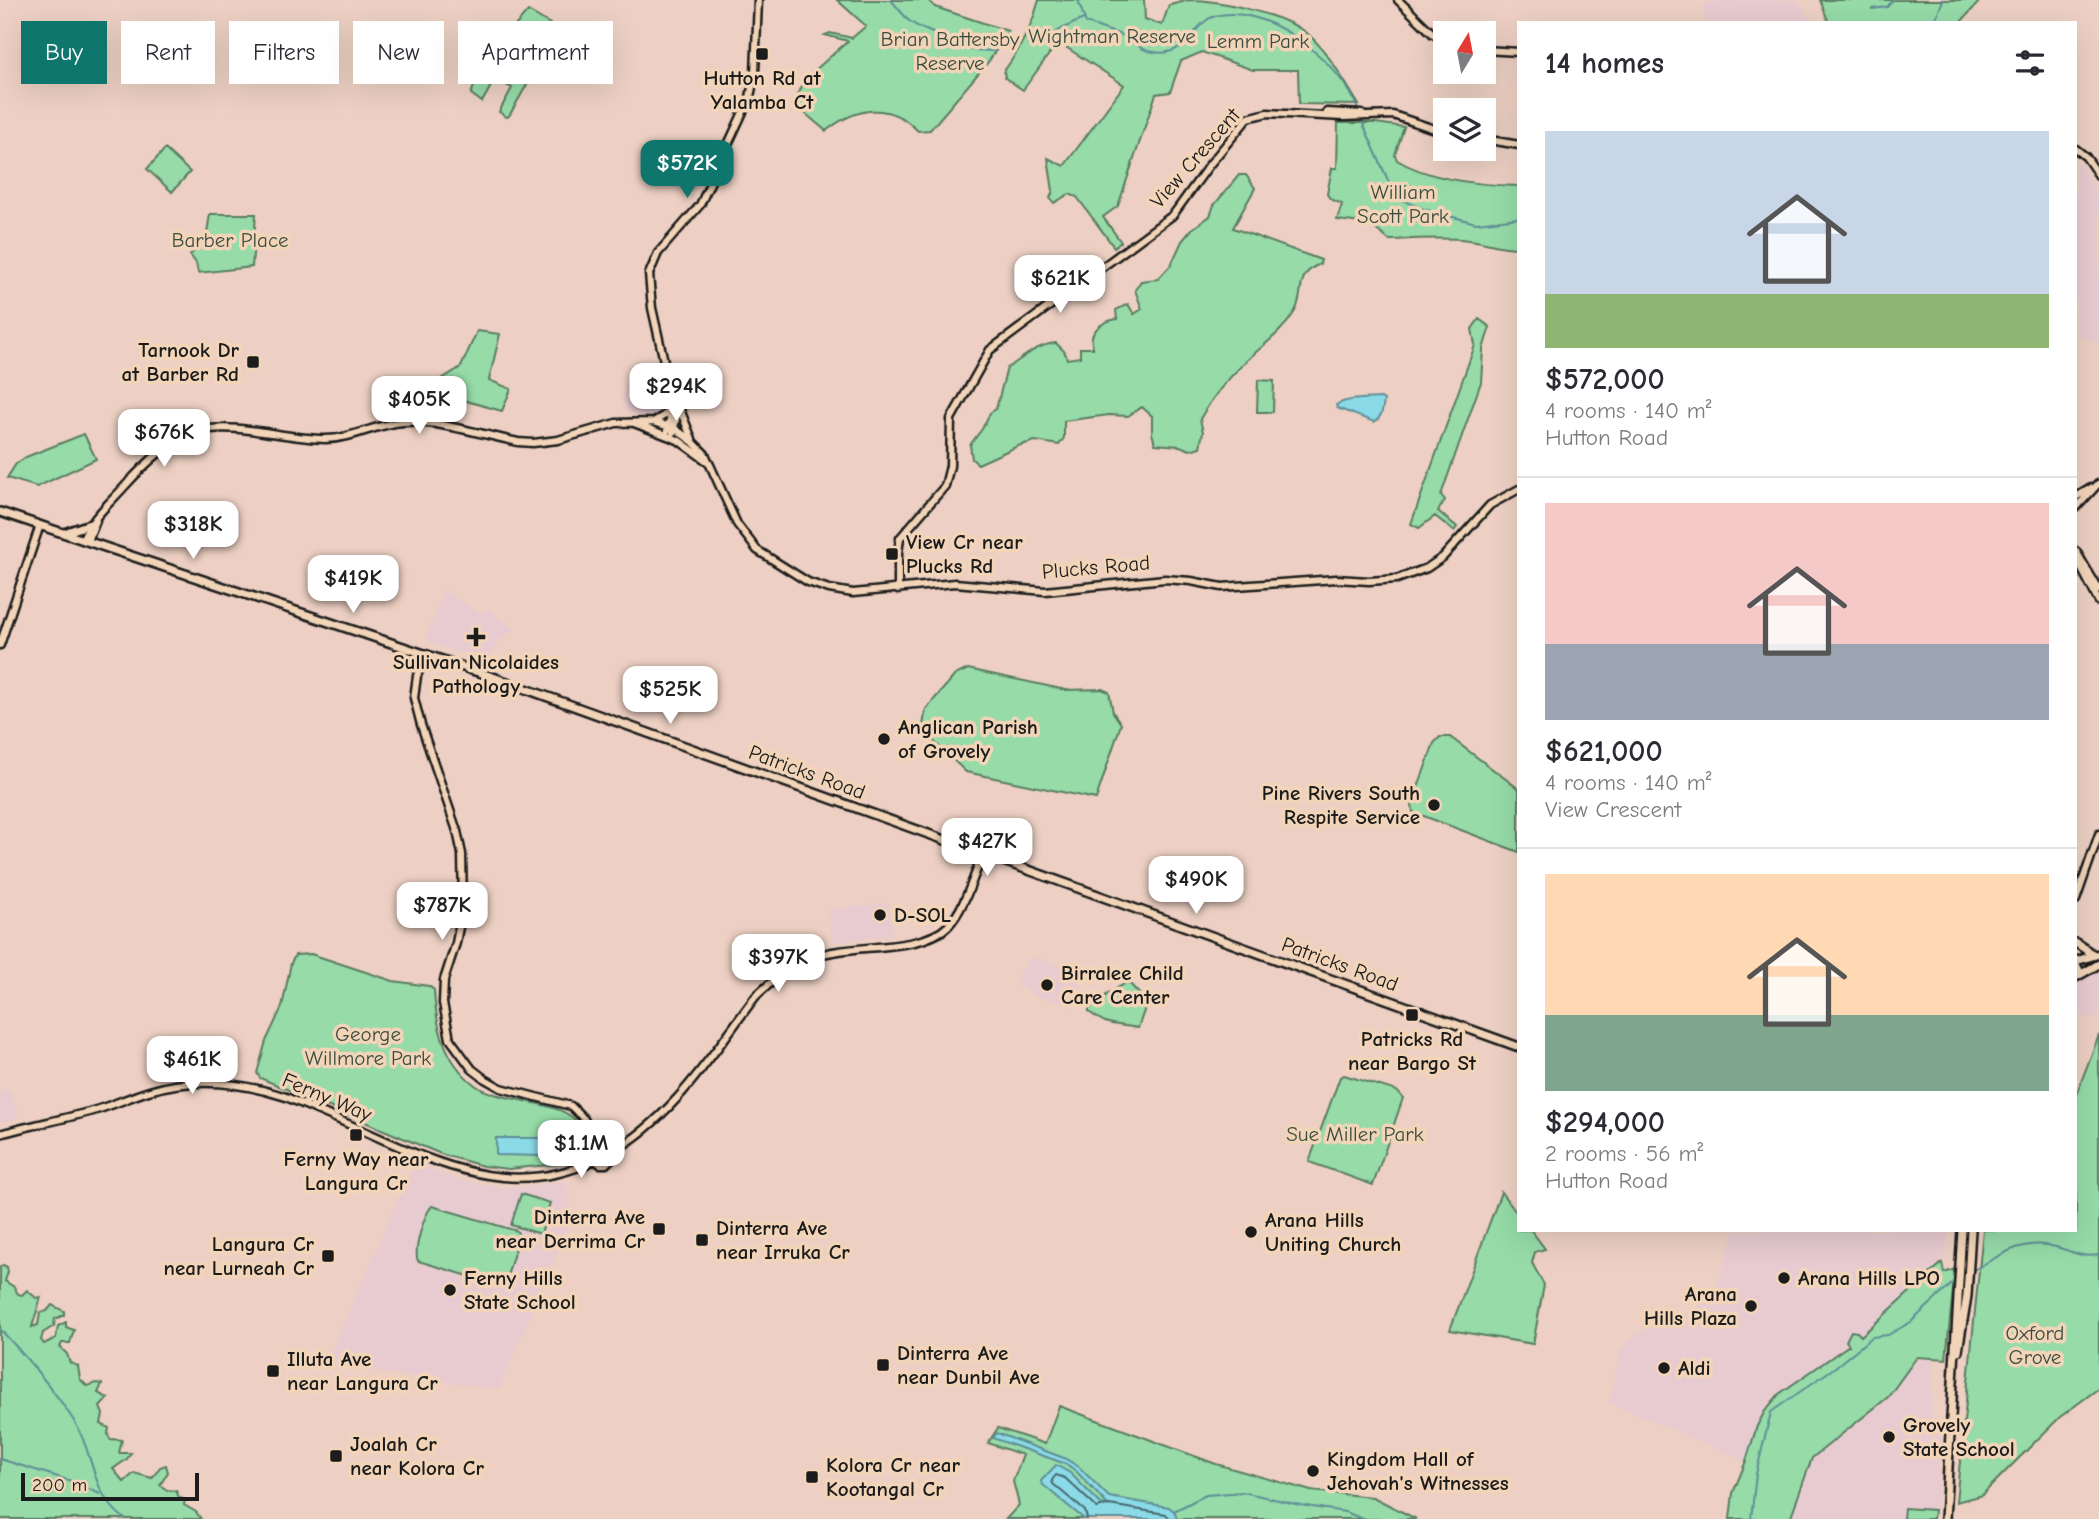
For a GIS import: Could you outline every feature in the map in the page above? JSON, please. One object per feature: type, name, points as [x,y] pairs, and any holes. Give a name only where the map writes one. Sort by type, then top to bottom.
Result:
[{"type":"main road","name":"Patricks Road","points":[[0,512],[426,654],[1517,1046]]},
{"type":"main road","points":[[64,533],[93,522]]},
{"type":"main road","points":[[2077,944],[2096,954]]},
{"type":"main road","points":[[2077,963],[2096,954]]},
{"type":"main road","points":[[2077,975],[2099,964]]},
{"type":"main road","points":[[1958,1232],[1961,1241]]},
{"type":"main road","points":[[1945,1519],[1962,1232]]},
{"type":"main road","points":[[1955,1368],[1967,1296],[1971,1232]]},
{"type":"street","points":[[670,431],[670,388],[652,308],[649,274],[658,253],[700,205],[750,97],[755,73],[758,0]]},
{"type":"street","points":[[1398,0],[1433,34]]},
{"type":"street","points":[[1496,51],[1517,52]]},
{"type":"street","name":"View Crescent","points":[[898,590],[900,538],[945,486],[950,466],[951,419],[990,350],[1173,215],[1248,118],[1266,113],[1393,116],[1433,128]]},
{"type":"street","points":[[1496,141],[1517,145]]},
{"type":"street","points":[[2077,150],[2099,176]]},
{"type":"street","points":[[670,388],[675,392],[692,441]]},
{"type":"street","points":[[85,540],[93,522],[131,480],[169,447],[202,430],[328,439],[385,424],[424,422],[533,443],[558,440],[608,425],[653,422],[665,415],[671,401]]},
{"type":"street","points":[[670,431],[678,406]]},
{"type":"street","points":[[653,422],[670,431]]},
{"type":"street","points":[[634,423],[670,431]]},
{"type":"street","name":"Plucks Road","points":[[670,431],[692,441],[705,454],[706,461]]},
{"type":"street","name":"Plucks Road","points":[[670,431],[706,461],[719,481],[737,524],[757,550],[808,582],[837,592],[898,590],[955,583],[1045,591],[1165,579],[1223,587],[1336,579],[1397,579],[1427,568],[1443,557],[1490,505],[1517,490]]},
{"type":"street","points":[[2077,496],[2099,484]]},
{"type":"street","points":[[2077,507],[2099,484]]},
{"type":"street","points":[[0,646],[40,525]]},
{"type":"street","points":[[2077,553],[2099,590]]},
{"type":"street","points":[[2077,560],[2099,602]]},
{"type":"street","points":[[426,654],[417,676],[414,698],[457,831],[462,855],[463,906],[456,943],[444,980],[443,1003],[450,1039],[472,1069],[500,1088],[570,1107],[584,1119],[599,1149]]},
{"type":"street","points":[[2077,897],[2099,834]]},
{"type":"street","name":"Ferny Way","points":[[0,1134],[91,1112],[169,1086],[229,1083],[286,1097],[430,1160],[476,1174],[501,1178],[537,1176],[568,1170],[595,1160],[600,1164],[607,1164],[611,1159],[610,1153],[628,1143],[666,1111],[756,996],[773,980],[814,957],[837,951],[926,939],[944,929],[956,915],[983,854]]},
{"type":"street","points":[[595,1160],[595,1153],[599,1149],[606,1148],[610,1153]]},
{"type":"shaded area","points":[[1721,0],[1796,0],[1809,21],[1705,21],[1704,4]]},
{"type":"shaded area","points":[[2077,161],[2091,180],[2099,202],[2099,344],[2077,335]]},
{"type":"shaded area","points":[[653,360],[665,401],[658,413],[650,416],[628,414],[622,398],[627,382]]},
{"type":"shaded area","points":[[443,589],[479,613],[489,609],[515,630],[497,642],[490,662],[428,642],[426,639]]},
{"type":"shaded area","points":[[889,903],[893,935],[832,943],[829,910]]},
{"type":"shaded area","points":[[1033,957],[1065,968],[1073,974],[1083,989],[1082,998],[1074,1008],[1043,996],[1041,999],[1016,984],[1025,963]]},
{"type":"shaded area","points":[[2099,971],[2099,1021],[2077,1013],[2077,984]]},
{"type":"shaded area","points":[[10,1090],[18,1115],[16,1119],[0,1122],[0,1091]]},
{"type":"shaded area","name":"Ferny Hills State School","points":[[414,1163],[459,1180],[508,1188],[566,1181],[573,1216],[499,1389],[326,1365]]},
{"type":"shaded area","name":"Arana Hills Plaza","points":[[1734,1232],[1950,1232],[1942,1263],[1860,1336],[1779,1394],[1757,1426],[1746,1461],[1609,1403],[1621,1349],[1639,1332],[1693,1311],[1714,1293]]},
{"type":"shaded area","name":"Grovely State School","points":[[1917,1357],[1930,1357],[1933,1365],[1931,1415],[1942,1422],[1936,1519],[1790,1519],[1812,1458],[1888,1397]]},
{"type":"green space","name":"Brian Battersby Reserve","points":[[837,0],[928,0],[935,7],[1008,31],[989,61],[930,130],[918,131],[896,115],[872,111],[849,117],[826,131],[794,104],[805,79],[848,41],[825,35],[830,33],[852,38],[866,26]]},
{"type":"green space","points":[[1039,0],[1144,0],[1145,19],[1162,25],[1169,5],[1190,0],[1234,6],[1268,15],[1308,34],[1336,68],[1359,105],[1299,104],[1298,70],[1253,70],[1202,52],[1181,61],[1170,92],[1156,94],[1118,206],[1103,217],[1121,242],[1114,247],[1077,197],[1069,194],[1054,203],[1050,198],[1053,191],[1048,158],[1064,166],[1124,85],[1058,42],[1023,90],[1005,78],[1004,71],[1025,37]]},
{"type":"green space","points":[[1820,0],[1980,1],[1962,21],[1828,21]]},
{"type":"green space","points":[[528,11],[545,21],[519,21]]},
{"type":"green space","points":[[475,84],[492,84],[482,102],[471,94]]},
{"type":"green space","points":[[504,84],[527,84],[507,117],[499,112],[512,88]]},
{"type":"green space","name":"William Scott Park","points":[[1338,123],[1376,123],[1404,127],[1395,155],[1397,160],[1410,167],[1440,177],[1472,183],[1517,186],[1517,248],[1459,239],[1389,240],[1369,224],[1337,220],[1342,204],[1330,199],[1327,194],[1332,168],[1337,168]]},
{"type":"green space","points":[[165,149],[190,172],[172,192],[147,169]]},
{"type":"green space","points":[[1239,175],[1246,175],[1255,188],[1233,228],[1321,260],[1303,279],[1297,306],[1290,319],[1233,375],[1206,409],[1200,419],[1203,432],[1200,447],[1190,450],[1180,446],[1155,444],[1152,416],[1142,407],[1128,416],[1109,415],[1064,421],[1064,438],[1059,445],[1035,441],[978,464],[972,459],[970,445],[990,413],[996,409],[1007,368],[1036,349],[1049,344],[1056,343],[1067,359],[1080,357],[1080,348],[1093,348],[1092,337],[1097,328],[1117,319],[1116,310],[1128,304],[1134,314],[1142,309],[1135,290],[1141,281],[1158,279],[1171,265],[1182,241],[1192,229],[1210,216],[1214,205]]},
{"type":"green space","name":"Barber Place","points":[[210,214],[256,214],[252,267],[198,273],[196,263],[190,255],[206,239]]},
{"type":"green space","points":[[1479,319],[1490,327],[1483,349],[1481,382],[1441,495],[1445,500],[1438,511],[1457,527],[1454,531],[1435,516],[1419,528],[1411,524],[1475,345],[1472,329]]},
{"type":"green space","points":[[477,331],[500,334],[489,380],[511,389],[502,411],[441,394],[437,382],[461,367]]},
{"type":"green space","points":[[1258,380],[1274,381],[1273,412],[1257,412]]},
{"type":"green space","points":[[84,434],[96,459],[37,487],[7,478],[16,464],[26,457]]},
{"type":"green space","points":[[968,669],[1066,690],[1102,689],[1109,692],[1113,712],[1121,724],[1096,799],[966,772],[929,737],[923,725],[926,709],[955,675]]},
{"type":"green space","points":[[1440,737],[1450,737],[1517,787],[1517,851],[1413,812],[1412,804],[1434,743]]},
{"type":"green space","name":"George Willmore Park","points":[[311,954],[393,981],[429,986],[434,990],[437,1017],[444,1042],[464,1076],[487,1092],[539,1104],[570,1115],[579,1125],[584,1138],[583,1156],[560,1164],[509,1169],[483,1166],[441,1154],[260,1078],[257,1073],[266,1041],[282,1007],[291,963],[295,955]]},
{"type":"green space","points":[[1128,982],[1147,1002],[1138,1028],[1107,1023],[1089,1012],[1089,1009],[1110,992]]},
{"type":"green space","name":"Oxford Grove","points":[[2099,1035],[2099,1388],[2060,1417],[1982,1495],[1956,1502],[1983,1232],[2077,1232],[2077,1092]]},
{"type":"green space","name":"Sue Miller Park","points":[[1344,1075],[1397,1091],[1403,1098],[1373,1185],[1309,1162],[1340,1077]]},
{"type":"green space","points":[[1501,1192],[1517,1213],[1517,1232],[1532,1232],[1545,1249],[1535,1252],[1532,1263],[1544,1285],[1533,1344],[1450,1330]]},
{"type":"green space","points":[[521,1194],[550,1203],[541,1234],[511,1225]]},
{"type":"green space","points":[[432,1206],[517,1231],[519,1236],[505,1283],[499,1285],[418,1261],[420,1233]]},
{"type":"green space","points":[[1942,1263],[1944,1273],[1955,1269],[1946,1359],[1917,1357],[1888,1397],[1812,1458],[1790,1519],[1730,1519],[1733,1493],[1757,1426],[1779,1394],[1849,1345],[1846,1341],[1851,1331],[1861,1336]]},
{"type":"green space","points":[[3,1265],[8,1272],[5,1281],[14,1287],[18,1294],[22,1295],[27,1290],[36,1298],[41,1297],[32,1327],[38,1325],[40,1313],[47,1311],[52,1305],[64,1311],[64,1315],[55,1319],[54,1326],[43,1333],[41,1340],[44,1344],[56,1338],[58,1326],[66,1322],[66,1327],[74,1330],[70,1343],[62,1343],[60,1347],[67,1354],[70,1363],[78,1366],[80,1379],[87,1386],[102,1384],[98,1393],[108,1398],[100,1407],[103,1414],[101,1424],[109,1428],[110,1439],[122,1440],[119,1453],[131,1453],[113,1469],[124,1482],[134,1473],[152,1478],[160,1467],[166,1465],[168,1472],[160,1485],[167,1490],[176,1491],[179,1497],[185,1500],[184,1505],[196,1512],[201,1519],[0,1519],[0,1267]]},
{"type":"green space","points":[[1059,1406],[1216,1464],[1311,1491],[1373,1497],[1416,1519],[1006,1519],[1019,1505],[1013,1481],[1023,1455],[988,1443],[998,1428],[1045,1444]]},
{"type":"green space","points":[[1904,1508],[1934,1510],[1933,1519],[1903,1519]]},
{"type":"water","points":[[1352,400],[1384,400],[1382,412],[1374,422],[1337,408],[1336,405]]},
{"type":"water","points":[[496,1138],[542,1138],[541,1156],[496,1155]]},
{"type":"water","points":[[997,1433],[1064,1458],[1079,1467],[1109,1497],[1169,1507],[1177,1519],[1084,1519],[1041,1481],[1056,1465],[1070,1473],[1101,1504],[1108,1505],[1076,1471],[1066,1464],[993,1438]]},
{"type":"waterway","points":[[891,0],[908,20],[917,26],[970,50],[996,51]]},
{"type":"waterway","points":[[1078,0],[1086,23],[1133,39],[1142,48],[1154,52],[1175,50],[1201,25],[1215,16],[1235,14],[1257,18],[1279,27],[1320,56],[1350,92],[1358,110]]},
{"type":"waterway","points":[[1872,9],[1887,7],[1893,0]]},
{"type":"waterway","points":[[1935,21],[1943,0]]},
{"type":"waterway","points":[[1028,45],[1084,19]]},
{"type":"waterway","points":[[1361,119],[1390,185],[1402,200],[1423,209],[1476,223],[1517,218]]},
{"type":"waterway","points":[[1972,1271],[2022,1246],[2044,1245],[2081,1255],[2099,1255]]},
{"type":"waterway","points":[[1751,1519],[1756,1474],[1771,1412],[1834,1368],[1872,1337],[1888,1335],[1911,1322],[1955,1281]]},
{"type":"waterway","points":[[0,1329],[39,1373],[74,1421],[105,1497],[125,1519]]},
{"type":"waterway","points":[[0,1459],[71,1481],[100,1494]]},
{"type":"waterway","points":[[1174,1511],[1206,1495],[1243,1492],[1345,1512],[1363,1519]]},
{"type":"place","name":"Hutton Rd at Yalamba Ct","points":[[762,54]]},
{"type":"place","name":"Tarnook Dr at Barber Rd","points":[[253,362]]},
{"type":"place","name":"View Cr near Plucks Rd","points":[[892,554]]},
{"type":"place","name":"Sullivan Nicolaides Pathology","points":[[476,637]]},
{"type":"place","name":"Anglican Parish of Grovely","points":[[884,739]]},
{"type":"place","name":"Pine Rivers South Respite Service","points":[[1434,805]]},
{"type":"place","name":"D-SOL","points":[[880,915]]},
{"type":"place","name":"Birralee Child Care Center","points":[[1047,985]]},
{"type":"place","name":"Patricks Rd near Bargo St","points":[[1412,1015]]},
{"type":"place","name":"Ferny Way near Langura Cr","points":[[356,1135]]},
{"type":"place","name":"Dinterra Ave near Derrima Cr","points":[[659,1229]]},
{"type":"place","name":"Arana Hills Uniting Church","points":[[1251,1232]]},
{"type":"place","name":"Dinterra Ave near Irruka Cr","points":[[702,1240]]},
{"type":"place","name":"Langura Cr near Lurneah Cr","points":[[328,1256]]},
{"type":"place","name":"Arana Hills LPO","points":[[1784,1278]]},
{"type":"place","name":"Ferny Hills State School","points":[[450,1290]]},
{"type":"place","name":"Arana Hills Plaza","points":[[1751,1306]]},
{"type":"place","name":"Dinterra Ave near Dunbil Ave","points":[[883,1365]]},
{"type":"place","name":"Aldi","points":[[1664,1368]]},
{"type":"place","name":"Illuta Ave near Langura Cr","points":[[273,1371]]},
{"type":"place","name":"Grovely State School","points":[[1889,1437]]},
{"type":"place","name":"Joalah Cr near Kolora Cr","points":[[336,1456]]},
{"type":"place","name":"Kingdom Hall of Jehovah's Witnesses","points":[[1313,1471]]},
{"type":"place","name":"Kolora Cr near Kootangal Cr","points":[[812,1477]]},
{"type":"park label","name":"Wightman Reserve","points":[[1112,36]]},
{"type":"park label","name":"Lemm Park","points":[[1258,41]]}]
